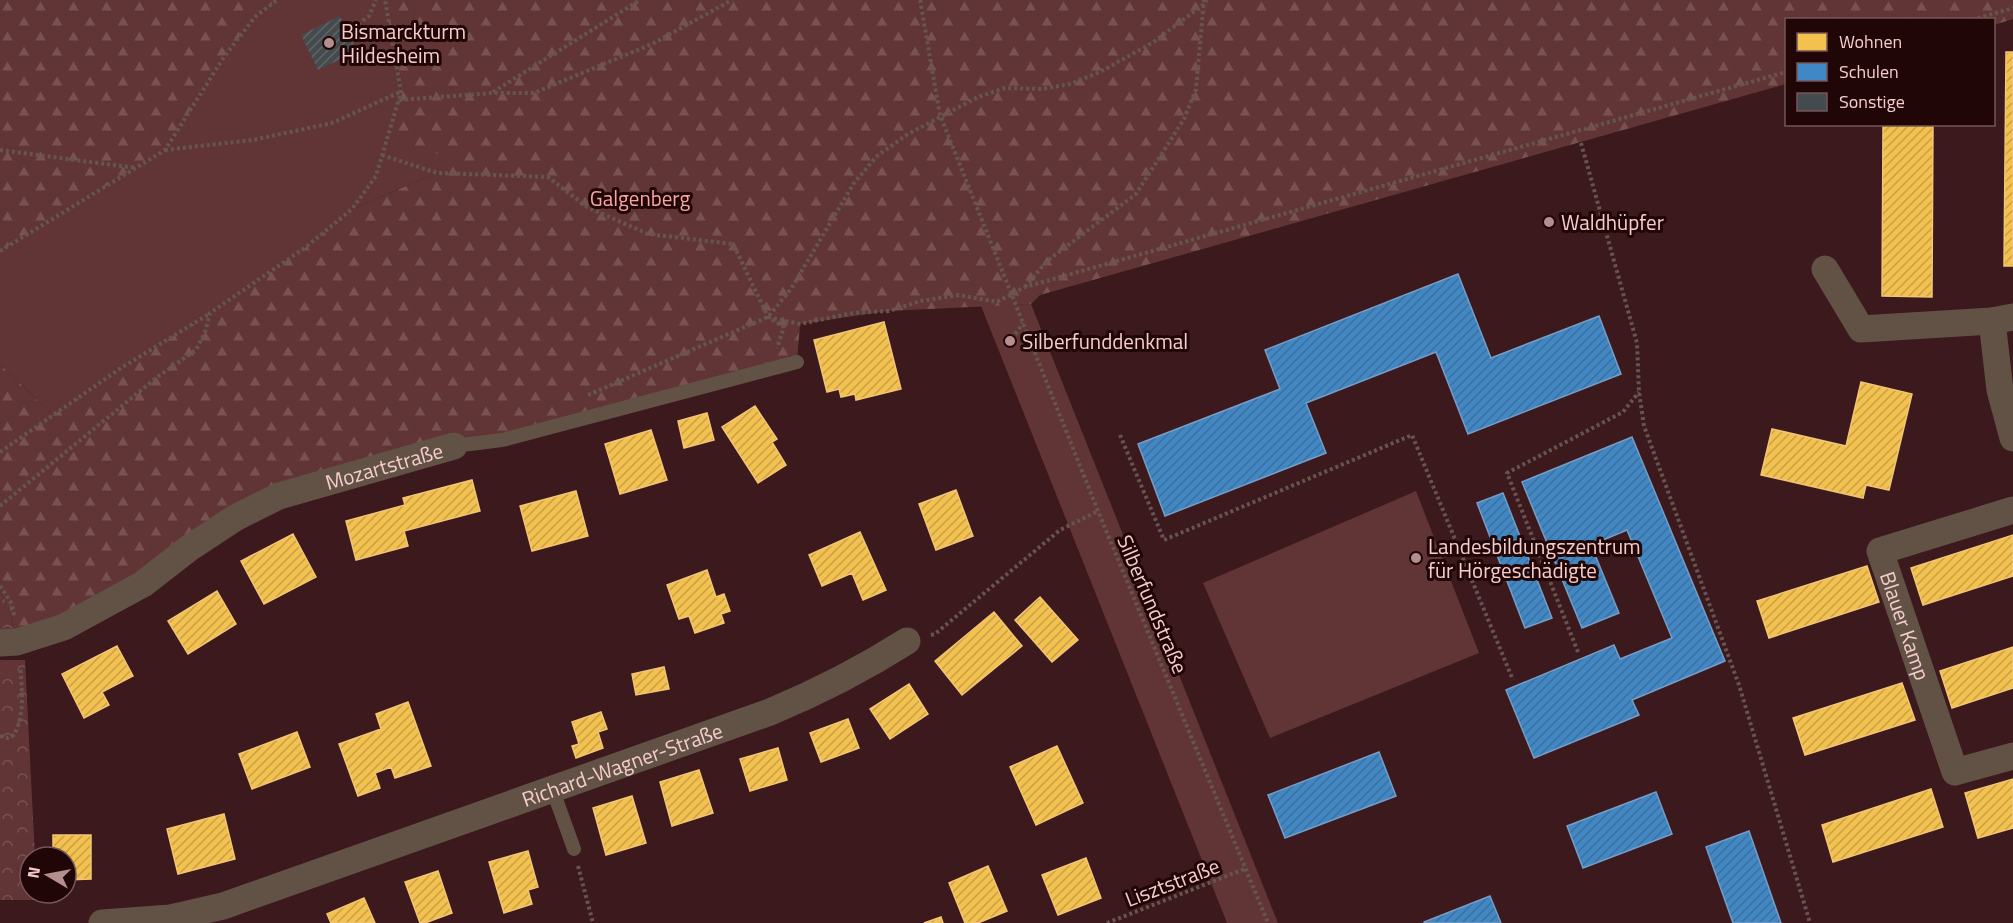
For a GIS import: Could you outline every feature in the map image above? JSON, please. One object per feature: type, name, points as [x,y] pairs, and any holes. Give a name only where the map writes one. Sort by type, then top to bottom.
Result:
[{"type":"street","points":[[1825,269],[1861,329],[2002,319],[2000,390],[2013,438]]},
{"type":"street","name":"Mozartstraße","points":[[9,642],[64,627],[143,584],[188,549],[235,518],[279,496],[454,446]]},
{"type":"street","name":"Blauer Kamp","points":[[2013,510],[1880,551],[1955,772],[2013,756]]},
{"type":"street","name":"Richard-Wagner-Straße","points":[[102,923],[171,918],[224,906],[770,712],[830,686],[907,641]]},
{"type":"lane","name":"Mozartstraße","points":[[454,446],[502,440],[797,362]]},
{"type":"lane","points":[[552,788],[573,849]]},
{"type":"path","points":[[165,150],[224,57],[255,17],[277,0]]},
{"type":"path","points":[[348,31],[369,16],[376,0]]},
{"type":"path","points":[[0,452],[121,368],[210,314],[306,247],[352,209],[376,176],[401,92],[385,0]]},
{"type":"path","points":[[492,93],[640,0]]},
{"type":"path","points":[[398,100],[492,93],[534,93],[652,44],[732,0]]},
{"type":"path","name":"Silberfundstraße","points":[[920,0],[940,116],[1098,511],[1268,923]]},
{"type":"path","points":[[577,400],[768,317],[791,289],[854,183],[877,156],[908,134],[978,97],[1005,88],[1041,88],[1070,84],[1100,72],[1152,43],[1205,2]]},
{"type":"path","points":[[1025,288],[1047,261],[1136,194],[1184,119],[1196,89],[1205,2]]},
{"type":"path","points":[[1979,18],[2013,8]]},
{"type":"path","points":[[768,317],[800,324],[853,313],[889,311],[921,301],[959,295],[997,302],[1025,288],[1785,72]]},
{"type":"path","points":[[0,251],[165,150],[253,140],[332,123],[401,92]]},
{"type":"path","points":[[1581,143],[1637,343],[1639,392],[1644,426],[1739,685],[1810,923]]},
{"type":"path","points":[[0,150],[136,168]]},
{"type":"path","points":[[382,155],[437,173],[548,177],[587,207],[648,234],[733,244],[768,317],[784,327],[774,357],[797,362]]},
{"type":"path","points":[[0,506],[156,378],[196,350],[205,332],[210,314]]},
{"type":"path","points":[[1012,339],[1024,322]]},
{"type":"path","points":[[1578,652],[1506,474],[1623,412],[1639,392]]},
{"type":"path","points":[[1120,435],[1164,540],[1412,435],[1513,680]]},
{"type":"path","points":[[907,641],[935,634],[1060,530],[1098,511]]},
{"type":"path","points":[[0,586],[12,604],[9,642],[22,689],[20,725],[14,735],[7,738],[0,736]]},
{"type":"path","points":[[573,849],[593,923]]},
{"type":"path","name":"Lisztstraße","points":[[1107,923],[1247,868]]},
{"type":"green space","points":[[0,0],[277,0],[255,17],[224,57],[165,150],[0,251]]},
{"type":"green space","points":[[277,0],[385,0],[401,92],[445,156],[437,173],[352,209],[306,247],[210,313],[121,368],[53,415],[0,364],[0,251],[165,150],[224,57],[255,17]]},
{"type":"green space","name":"Galgenberg","points":[[385,0],[2013,0],[2013,19],[1995,25],[1995,18],[1785,18],[1785,84],[1040,295],[1031,304],[888,311],[800,324],[797,362],[279,496],[143,584],[0,643],[0,628],[13,627],[9,605],[0,591],[0,364],[53,415],[121,368],[210,313],[306,247],[352,209],[437,173],[444,156],[387,136],[401,92]]},
{"type":"green space","points":[[1031,304],[1278,923],[1227,923],[981,306]]},
{"type":"green space","points":[[1416,491],[1479,653],[1270,738],[1203,583]]},
{"type":"green space","points":[[0,591],[9,605],[13,628],[0,628]]},
{"type":"green space","points":[[0,660],[25,660],[34,845],[18,845],[18,900],[0,900]]},
{"type":"building: Wohnen","points":[[2006,52],[2013,52],[2013,266],[2004,266]]},
{"type":"building: Wohnen","points":[[1883,126],[1933,126],[1932,297],[1882,296]]},
{"type":"building: Wohnen","points":[[884,322],[901,389],[856,400],[855,394],[841,397],[839,389],[827,392],[814,340]]},
{"type":"building: Wohnen","points":[[1861,382],[1912,394],[1889,490],[1866,485],[1863,498],[1761,475],[1772,429],[1846,446]]},
{"type":"building: Wohnen","points":[[755,406],[777,439],[772,442],[786,465],[758,483],[722,427]]},
{"type":"building: Wohnen","points":[[707,413],[714,440],[684,448],[678,421]]},
{"type":"building: Wohnen","points":[[651,430],[667,480],[620,494],[605,444]]},
{"type":"building: Wohnen","points":[[472,480],[480,511],[404,531],[408,546],[356,560],[346,521],[405,505],[403,498]]},
{"type":"building: Wohnen","points":[[956,490],[973,536],[936,550],[919,504]]},
{"type":"building: Wohnen","points":[[576,491],[588,536],[532,551],[520,506]]},
{"type":"building: Wohnen","points":[[860,532],[886,590],[863,600],[852,573],[822,586],[809,555]]},
{"type":"building: Wohnen","points":[[293,534],[316,577],[264,604],[241,561]]},
{"type":"building: Wohnen","points":[[2013,535],[2013,576],[1923,605],[1911,568]]},
{"type":"building: Wohnen","points":[[1867,566],[1879,602],[1769,638],[1757,601]]},
{"type":"building: Wohnen","points":[[707,570],[716,597],[724,594],[730,611],[721,614],[724,623],[695,633],[689,616],[679,619],[667,585]]},
{"type":"building: Wohnen","points":[[217,591],[236,624],[188,654],[168,621]]},
{"type":"building: Wohnen","points":[[1040,597],[1078,640],[1052,662],[1015,620]]},
{"type":"building: Wohnen","points":[[994,612],[1022,646],[962,695],[935,661]]},
{"type":"building: Wohnen","points":[[117,646],[133,676],[102,692],[109,705],[84,718],[62,674]]},
{"type":"building: Wohnen","points":[[2013,647],[2013,688],[1952,708],[1940,671]]},
{"type":"building: Wohnen","points":[[664,667],[669,689],[636,695],[632,674]]},
{"type":"building: Wohnen","points":[[1902,683],[1915,720],[1805,755],[1793,718]]},
{"type":"building: Wohnen","points":[[909,684],[928,714],[890,739],[870,709]]},
{"type":"building: Wohnen","points":[[408,702],[431,766],[395,778],[391,767],[375,773],[380,788],[358,796],[339,744],[381,729],[376,714]]},
{"type":"building: Wohnen","points":[[601,712],[607,729],[598,732],[603,748],[576,758],[572,746],[579,744],[572,722]]},
{"type":"building: Wohnen","points":[[848,719],[859,748],[821,762],[810,733]]},
{"type":"building: Wohnen","points":[[297,732],[310,767],[252,789],[239,754]]},
{"type":"building: Wohnen","points":[[1057,746],[1083,803],[1036,825],[1010,767]]},
{"type":"building: Wohnen","points":[[778,748],[787,780],[750,791],[740,759]]},
{"type":"building: Wohnen","points":[[699,770],[713,813],[672,826],[660,782]]},
{"type":"building: Wohnen","points":[[2013,779],[2013,828],[1978,838],[1965,793]]},
{"type":"building: Wohnen","points":[[1931,789],[1943,827],[1833,862],[1822,825]]},
{"type":"building: Wohnen","points":[[632,796],[646,843],[606,855],[593,808]]},
{"type":"building: Wohnen","points":[[224,814],[235,859],[178,874],[167,829]]},
{"type":"building: Wohnen","points":[[53,835],[91,835],[91,879],[78,880],[78,845],[53,845]]},
{"type":"building: Wohnen","points":[[528,851],[538,887],[528,890],[532,904],[504,913],[489,862]]},
{"type":"building: Wohnen","points":[[1086,858],[1101,898],[1058,915],[1042,875]]},
{"type":"building: Wohnen","points":[[988,866],[1007,911],[978,923],[965,923],[949,883]]},
{"type":"building: Wohnen","points":[[438,871],[452,913],[420,923],[405,882]]},
{"type":"building: Wohnen","points":[[364,898],[375,923],[331,923],[327,914]]},
{"type":"building: Wohnen","points":[[941,917],[943,923],[924,923]]},
{"type":"building: Schulen","points":[[1458,274],[1491,358],[1599,316],[1621,374],[1468,434],[1436,352],[1306,403],[1326,453],[1165,516],[1138,444],[1280,389],[1265,350]]},
{"type":"building: Schulen","points":[[1632,437],[1725,661],[1632,700],[1639,715],[1534,758],[1506,690],[1614,645],[1620,659],[1672,638],[1627,530],[1591,545],[1619,613],[1582,628],[1522,482]]},
{"type":"building: Schulen","points":[[1503,493],[1552,618],[1525,628],[1477,503]]},
{"type":"building: Schulen","points":[[1379,752],[1396,796],[1285,838],[1268,795]]},
{"type":"building: Schulen","points":[[1656,792],[1672,834],[1583,868],[1567,826]]},
{"type":"building: Schulen","points":[[1749,831],[1781,923],[1733,923],[1706,847]]},
{"type":"building: Schulen","points":[[1490,896],[1501,923],[1424,923],[1424,922]]},
{"type":"building: Sonstige","name":"Bismarckturm Hildesheim","points":[[340,16],[357,51],[318,70],[301,35]]},
{"type":"place","name":"Bismarckturm Hildesheim","points":[[329,43]]},
{"type":"place","name":"Waldhüpfer","points":[[1549,222]]},
{"type":"place","name":"Silberfunddenkmal","points":[[1010,341]]},
{"type":"place","name":"Landesbildungszentrum für Hörgeschädigte","points":[[1416,558]]}]
